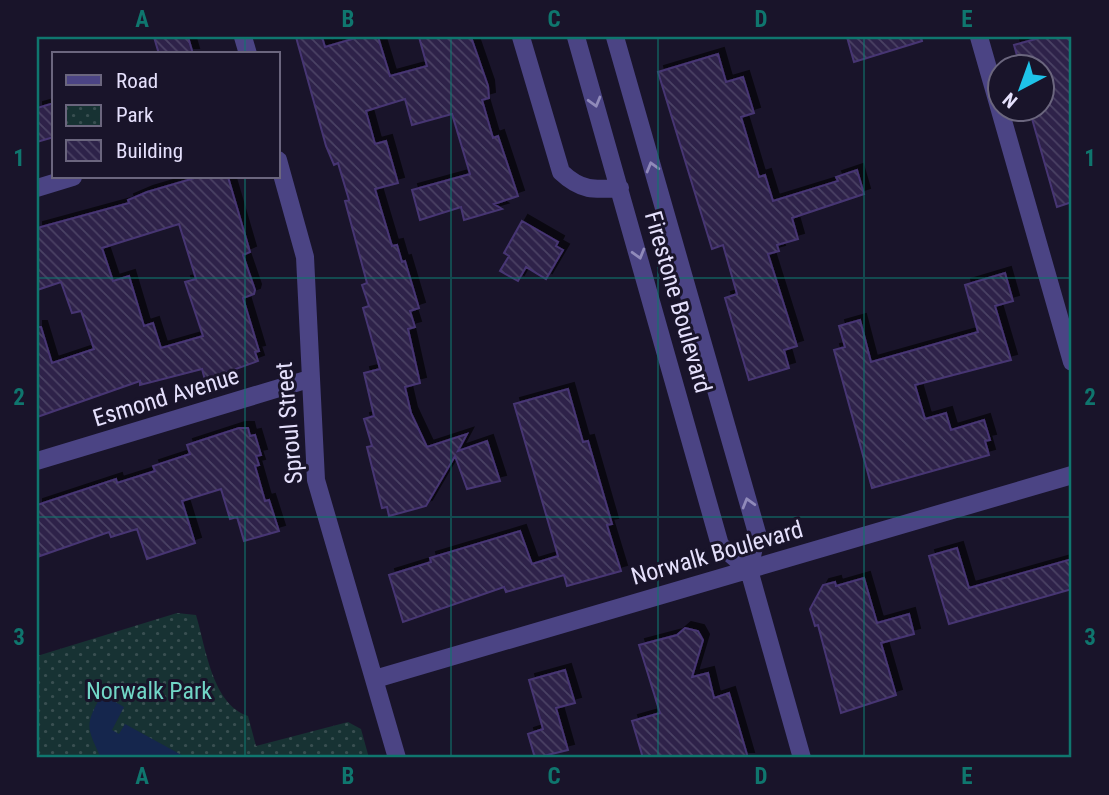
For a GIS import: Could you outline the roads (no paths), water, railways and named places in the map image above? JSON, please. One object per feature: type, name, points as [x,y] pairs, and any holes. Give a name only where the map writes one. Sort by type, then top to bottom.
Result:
[{"type":"street","points":[[521,37],[561,172],[575,185],[589,191],[620,188]]},
{"type":"street","name":"Firestone Boulevard","points":[[576,37],[720,545],[749,570]]},
{"type":"street","name":"Firestone Boulevard","points":[[615,37],[757,533],[749,570],[802,758]]},
{"type":"street","points":[[979,37],[1072,362]]},
{"type":"street","name":"Sproul Street","points":[[280,167],[305,257],[316,480],[397,758]]},
{"type":"street","points":[[37,188],[70,178]]},
{"type":"street","name":"Esmond Avenue","points":[[37,461],[309,379]]},
{"type":"street","name":"Norwalk Boulevard","points":[[375,679],[1072,475]]},
{"type":"water","points":[[102,694],[124,707],[112,730],[119,734],[125,724],[187,758],[101,758],[90,733],[90,720]]},
{"type":"park label","name":"Norwalk Park","points":[[149,691]]}]
